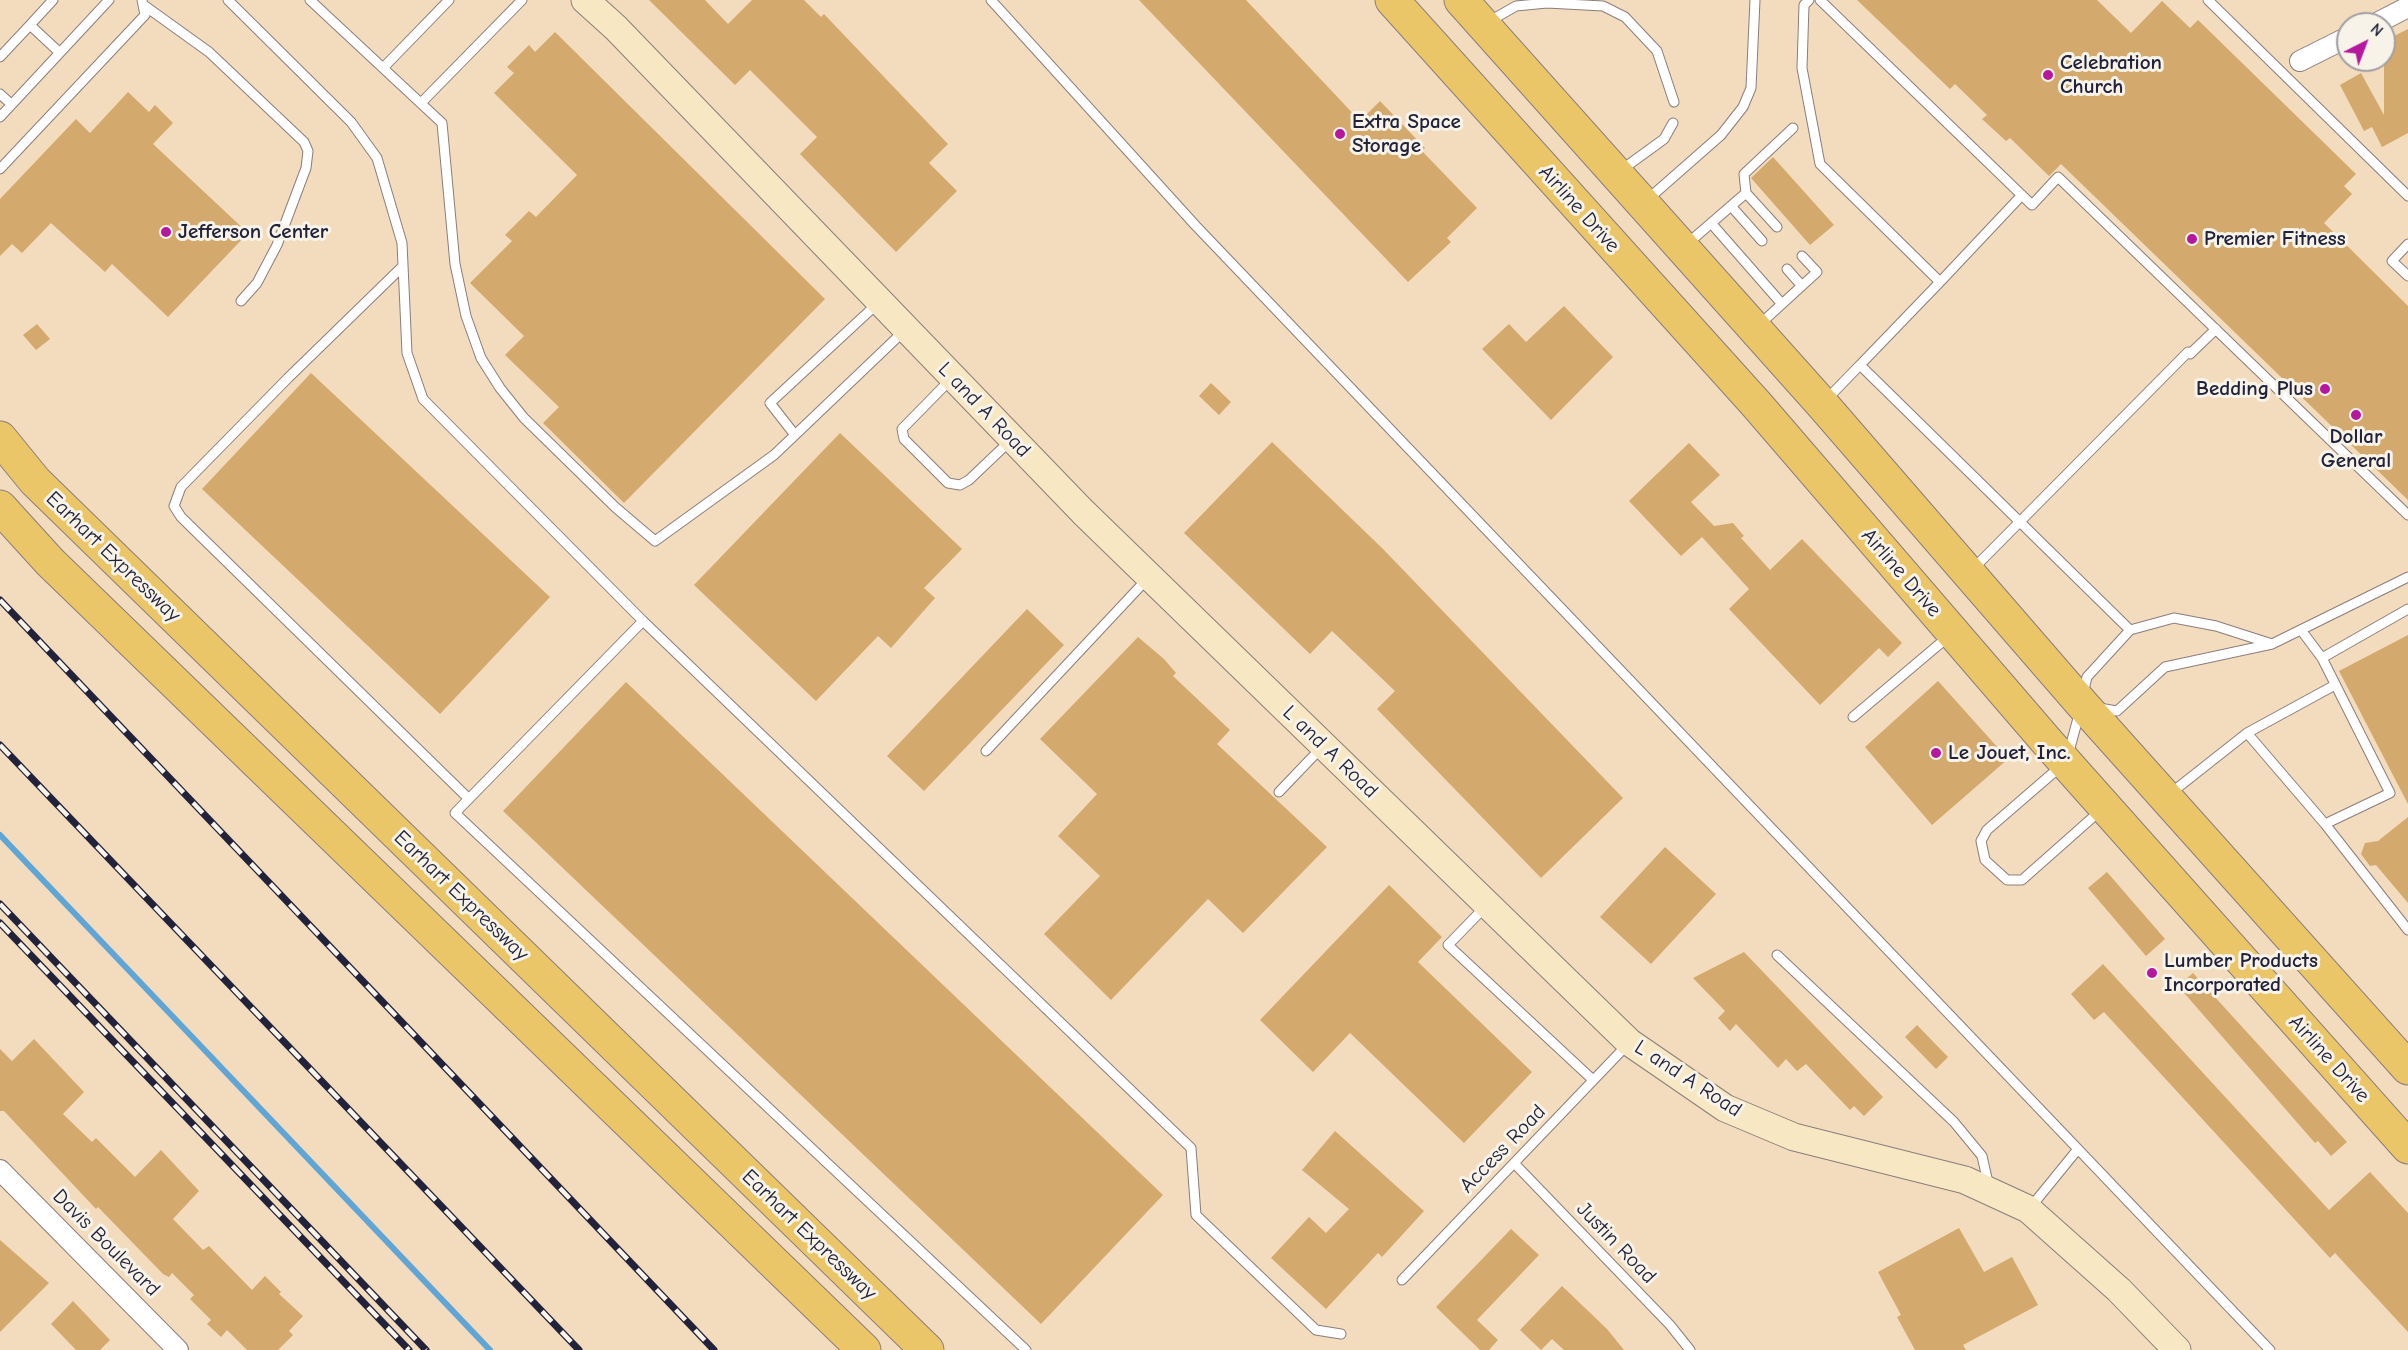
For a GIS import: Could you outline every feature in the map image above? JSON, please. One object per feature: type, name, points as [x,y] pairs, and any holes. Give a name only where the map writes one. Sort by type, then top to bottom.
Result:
[{"type":"highway","name":"Airline Drive","points":[[1392,0],[1757,405],[2104,806],[2408,1147]]},
{"type":"highway","points":[[1461,0],[1822,404],[2082,704],[2408,1068]]},
{"type":"highway","points":[[1659,298],[1690,256]]},
{"type":"highway","name":"Earhart Expressway","points":[[0,438],[35,481],[927,1350]]},
{"type":"highway","name":"Earhart Expressway","points":[[0,507],[50,562],[864,1350]]},
{"type":"street","name":"L and A Road","points":[[585,0],[616,28],[1012,439],[1149,576],[1629,1042],[1725,1108],[1794,1137],[1965,1180],[2028,1209],[2119,1290],[2177,1350]]},
{"type":"street","points":[[2300,61],[2336,43]]},
{"type":"street","name":"Davis Boulevard","points":[[0,1170],[178,1350]]},
{"type":"lane","points":[[0,57],[52,0]]},
{"type":"lane","points":[[0,117],[109,0]]},
{"type":"lane","points":[[228,0],[351,122],[377,158],[402,243],[407,353],[423,399],[643,621],[1191,1148],[1196,1215],[1316,1330],[1341,1334]]},
{"type":"lane","points":[[310,0],[442,123],[455,264],[466,316],[481,358],[500,388],[524,418],[615,507],[655,541],[774,455],[906,330]]},
{"type":"lane","points":[[383,68],[449,0]]},
{"type":"lane","points":[[421,103],[522,0]]},
{"type":"lane","points":[[991,0],[1196,226],[2270,1350]]},
{"type":"lane","points":[[1643,204],[1721,135],[1743,107],[1751,88],[1755,0]]},
{"type":"lane","points":[[1820,0],[2032,205],[2058,177],[2408,515]]},
{"type":"lane","points":[[2208,0],[2408,196]]},
{"type":"lane","points":[[1806,2],[1802,68],[1820,164],[1940,282]]},
{"type":"lane","points":[[0,169],[145,15],[143,3]]},
{"type":"lane","points":[[143,3],[209,52],[304,142],[308,151],[306,168],[277,245],[257,283],[241,301]]},
{"type":"lane","points":[[1484,25],[1516,6],[1547,3],[1603,6],[1625,18],[1657,51],[1674,102]]},
{"type":"lane","points":[[30,25],[59,52]]},
{"type":"lane","points":[[0,94],[11,105]]},
{"type":"lane","points":[[1616,173],[1664,139],[1673,123]]},
{"type":"lane","points":[[1776,227],[1746,193],[1744,174],[1793,128]]},
{"type":"lane","points":[[1690,256],[1711,223],[1746,193]]},
{"type":"lane","points":[[1822,404],[2022,195]]},
{"type":"lane","points":[[1731,206],[1762,240]]},
{"type":"lane","points":[[1711,223],[1782,304]]},
{"type":"lane","points":[[2408,244],[2392,261],[2408,276]]},
{"type":"lane","points":[[1755,329],[1816,272],[1802,256]]},
{"type":"lane","points":[[403,266],[181,487],[174,506],[189,525],[469,799]]},
{"type":"lane","points":[[1787,269],[1802,286]]},
{"type":"lane","points":[[795,435],[770,403],[879,302]]},
{"type":"lane","points":[[1970,573],[2189,353],[2216,329]]},
{"type":"lane","points":[[1860,365],[2130,630]]},
{"type":"lane","points":[[953,377],[902,429],[903,440],[948,483],[960,485],[969,480],[1012,439]]},
{"type":"lane","points":[[986,751],[1149,576]]},
{"type":"lane","points":[[2082,704],[2117,711],[2165,667],[2272,644],[2408,577]]},
{"type":"lane","points":[[2322,658],[2408,609]]},
{"type":"lane","points":[[2104,806],[2022,880],[2007,880],[1985,860],[1981,841],[1987,830],[2066,762],[2082,704],[2086,677],[2130,630],[2174,618],[2216,626],[2272,644]]},
{"type":"lane","points":[[643,621],[456,813],[1026,1350]]},
{"type":"lane","points":[[2301,630],[2322,658],[2390,793],[2325,824]]},
{"type":"lane","points":[[1853,717],[1953,632]]},
{"type":"lane","points":[[2166,797],[2247,733],[2335,685]]},
{"type":"lane","points":[[2247,733],[2325,824],[2408,930]]},
{"type":"lane","points":[[1279,792],[1324,746]]},
{"type":"lane","points":[[1488,904],[1448,945],[1593,1080]]},
{"type":"lane","points":[[1777,955],[1954,1122],[1983,1156],[1991,1192]]},
{"type":"lane","name":"Access Road","points":[[1402,1280],[1629,1042]]},
{"type":"lane","points":[[2028,1209],[2078,1149]]},
{"type":"lane","name":"Justin Road","points":[[1514,1163],[1670,1325],[1690,1350]]},
{"type":"building","points":[[649,0],[705,0],[728,24],[752,0],[804,0],[821,17],[824,14],[948,144],[929,163],[957,191],[896,252],[800,154],[817,137],[750,70],[735,85]]},
{"type":"building","name":"Extra Space Storage","points":[[1139,0],[1246,0],[1360,121],[1380,101],[1425,148],[1422,151],[1477,208],[1447,238],[1451,242],[1408,282]]},
{"type":"building","points":[[1857,0],[2097,0],[2131,33],[2162,1],[2190,28],[2198,20],[2356,174],[2344,186],[2352,194],[2324,223],[2408,306],[2408,500],[2061,164],[2049,176],[2010,138],[2006,141],[1982,119],[1987,115],[1955,84],[1950,89]]},
{"type":"building","points":[[2408,29],[2408,133],[2382,147],[2372,127],[2364,131],[2340,85],[2361,73],[2384,115],[2384,72],[2396,72],[2396,35]]},
{"type":"building","points":[[555,32],[825,299],[624,503],[543,423],[559,407],[505,355],[524,336],[470,283],[512,241],[505,235],[529,211],[536,217],[577,175],[494,93],[514,73],[507,67],[529,45],[535,52]]},
{"type":"building","points":[[128,92],[149,112],[155,105],[173,123],[153,144],[248,233],[168,317],[112,264],[105,272],[51,223],[22,253],[12,244],[0,256],[0,199],[76,119],[90,133]]},
{"type":"building","points":[[1773,157],[1834,225],[1810,245],[1751,178]]},
{"type":"building","points":[[1564,306],[1613,357],[1551,420],[1482,349],[1509,324],[1526,342]]},
{"type":"building","points":[[37,324],[50,339],[36,350],[23,335]]},
{"type":"building","points":[[311,373],[550,597],[440,714],[202,489]]},
{"type":"building","points":[[1211,383],[1231,402],[1219,415],[1199,396]]},
{"type":"building","points":[[840,433],[962,549],[924,588],[935,598],[891,648],[878,636],[816,701],[694,585]]},
{"type":"building","points":[[1272,442],[1382,548],[1623,798],[1541,878],[1377,709],[1395,691],[1332,631],[1310,654],[1184,533]]},
{"type":"building","points":[[1689,443],[1720,475],[1691,502],[1714,526],[1733,523],[1744,536],[1741,538],[1770,570],[1802,539],[1902,643],[1888,657],[1879,648],[1820,705],[1729,609],[1749,589],[1702,537],[1681,556],[1629,501]]},
{"type":"building","points":[[1027,609],[1064,645],[924,791],[887,756]]},
{"type":"building","points":[[2408,635],[2408,804],[2339,671]]},
{"type":"building","points":[[1138,637],[1164,659],[1176,673],[1173,676],[1230,730],[1217,744],[1327,847],[1243,933],[1208,899],[1111,1000],[1044,934],[1100,876],[1058,836],[1097,794],[1040,739]]},
{"type":"building","name":"Le Jouet, Inc.","points":[[1938,681],[2008,759],[1932,825],[1865,747]]},
{"type":"building","points":[[626,682],[1163,1195],[1041,1324],[503,811]]},
{"type":"building","points":[[2408,817],[2408,903],[2376,865],[2370,866],[2361,854],[2365,843],[2378,841]]},
{"type":"building","points":[[1665,847],[1716,894],[1651,964],[1600,917]]},
{"type":"building","points":[[2107,872],[2165,939],[2146,956],[2088,888]]},
{"type":"building","points":[[1389,885],[1442,937],[1418,962],[1532,1072],[1464,1143],[1350,1033],[1313,1072],[1260,1020]]},
{"type":"building","points":[[1744,952],[1883,1097],[1864,1116],[1854,1106],[1850,1110],[1806,1064],[1797,1071],[1786,1059],[1778,1068],[1736,1024],[1730,1031],[1718,1018],[1725,1011],[1693,978]]},
{"type":"building","points":[[2103,964],[2329,1210],[2370,1172],[2408,1213],[2408,1332],[2335,1253],[2330,1258],[2104,1012],[2094,1020],[2071,994]]},
{"type":"building","points":[[2193,973],[2347,1142],[2331,1156],[2318,1141],[2315,1143],[2178,986]]},
{"type":"building","points":[[1917,1025],[1948,1057],[1936,1069],[1905,1037]]},
{"type":"building","points":[[34,1039],[84,1092],[63,1114],[92,1142],[96,1138],[135,1177],[161,1150],[199,1191],[173,1219],[203,1250],[209,1246],[252,1290],[265,1276],[281,1292],[279,1294],[303,1316],[289,1331],[293,1335],[278,1350],[247,1350],[227,1330],[221,1337],[207,1324],[211,1320],[190,1299],[194,1295],[172,1273],[169,1277],[163,1274],[98,1207],[96,1209],[4,1111],[0,1111],[0,1049],[12,1061]]},
{"type":"building","points":[[1335,1131],[1424,1211],[1382,1257],[1378,1253],[1326,1309],[1271,1258],[1309,1217],[1326,1233],[1349,1209],[1302,1170]]},
{"type":"building","points":[[1959,1228],[1984,1272],[2012,1257],[2038,1305],[1963,1345],[1966,1350],[1915,1350],[1897,1317],[1901,1315],[1878,1272]]},
{"type":"building","points":[[1511,1229],[1539,1255],[1477,1320],[1498,1340],[1489,1350],[1480,1350],[1436,1307]]},
{"type":"building","points":[[0,1240],[49,1283],[0,1332]]},
{"type":"building","points":[[1562,1286],[1607,1329],[1624,1350],[1564,1350],[1552,1339],[1541,1350],[1520,1330]]},
{"type":"building","points":[[73,1301],[110,1340],[100,1350],[76,1350],[51,1324]]},
{"type":"waterway","points":[[0,835],[490,1350]]},
{"type":"railway","points":[[0,600],[714,1350]]},
{"type":"railway","points":[[0,745],[579,1350]]},
{"type":"railway","points":[[0,904],[426,1350]]},
{"type":"railway","points":[[0,923],[409,1350]]},
{"type":"place","name":"Celebration Church","points":[[2048,75]]},
{"type":"place","name":"Extra Space Storage","points":[[1340,134]]},
{"type":"place","name":"Jefferson Center","points":[[166,232]]},
{"type":"place","name":"Premier Fitness","points":[[2192,239]]},
{"type":"place","name":"Bedding Plus","points":[[2325,389]]},
{"type":"place","name":"Dollar General","points":[[2356,415]]},
{"type":"place","name":"Le Jouet, Inc.","points":[[1936,753]]},
{"type":"place","name":"Lumber Products Incorporated","points":[[2152,973]]}]
